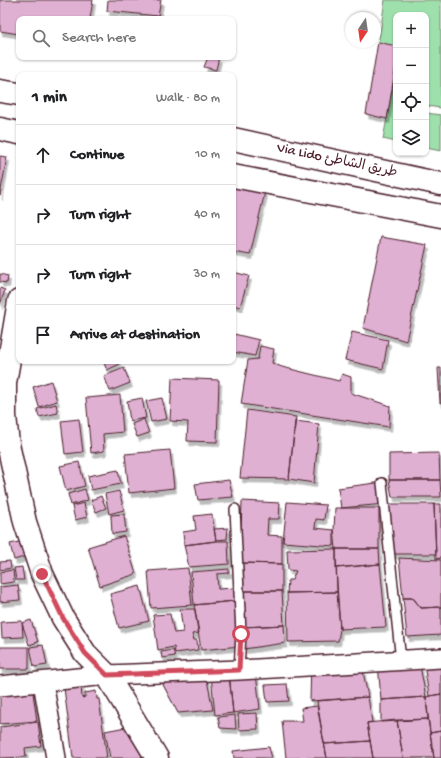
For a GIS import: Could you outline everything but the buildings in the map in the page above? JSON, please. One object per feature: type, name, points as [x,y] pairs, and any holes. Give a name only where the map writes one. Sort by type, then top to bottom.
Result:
[{"type":"street","points":[[0,91],[16,94]]},
{"type":"street","points":[[0,129],[16,132]]},
{"type":"street","name":"Via Lido طريق الشاطئ","points":[[236,140],[441,184]]},
{"type":"street","points":[[236,177],[441,216]]},
{"type":"street","points":[[16,315],[4,369],[5,416],[8,444],[25,522],[42,574],[63,618],[85,653],[107,675],[157,758]]},
{"type":"street","points":[[0,686],[107,675],[239,670],[441,658]]},
{"type":"street","points":[[42,682],[56,758]]},
{"type":"lane","points":[[382,483],[401,661]]},
{"type":"lane","points":[[235,509],[241,634],[239,670]]},
{"type":"green space","points":[[385,0],[441,0],[441,108],[429,106],[429,12],[393,12],[393,69],[375,66],[378,48],[381,48],[381,26]]},
{"type":"green space","points":[[393,87],[393,141],[383,139]]},
{"type":"green space","points":[[429,113],[441,115],[441,151],[429,149]]},
{"type":"route","points":[[42,574],[63,618],[85,653],[107,675],[239,670],[241,634]]}]
